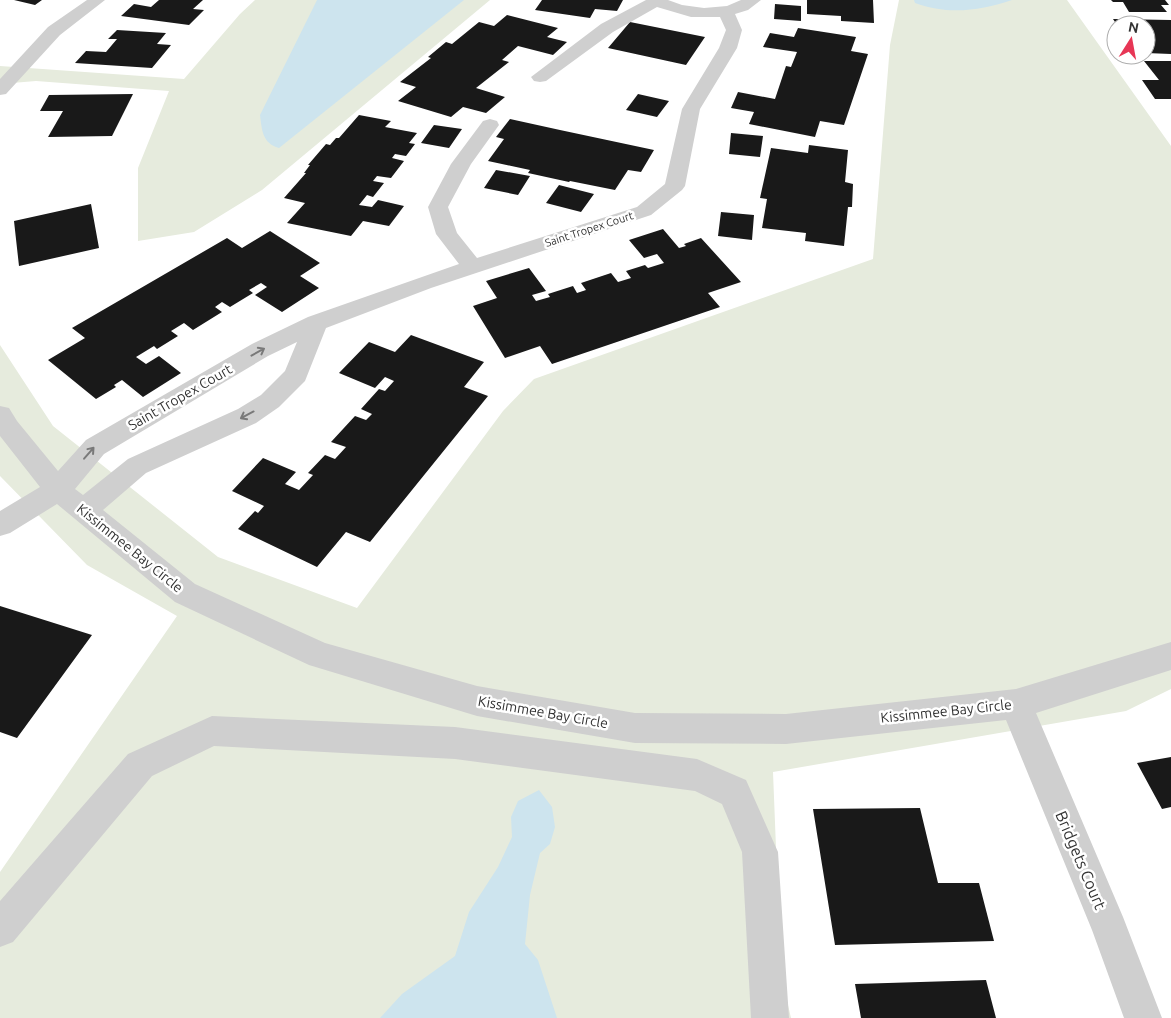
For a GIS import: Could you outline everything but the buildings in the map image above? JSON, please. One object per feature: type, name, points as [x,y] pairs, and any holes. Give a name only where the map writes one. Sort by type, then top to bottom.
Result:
[{"type":"street","points":[[0,90],[54,32],[96,0]]},
{"type":"street","points":[[540,77],[607,28],[655,1],[687,11],[724,11],[740,7],[753,0]]},
{"type":"street","name":"Saint Tropex Court","points":[[0,525],[58,490],[95,447],[260,350],[316,323],[423,283],[644,211],[675,186],[692,109],[728,48],[734,30],[724,11]]},
{"type":"street","points":[[473,267],[447,234],[438,207],[451,177],[470,148],[490,125]]},
{"type":"street","points":[[84,510],[137,466],[247,416],[270,402],[296,375],[316,323]]},
{"type":"street","name":"Kissimmee Bay Circle","points":[[0,415],[8,428],[58,490],[185,593],[320,655],[477,701],[635,728],[776,729],[1016,704],[1171,656]]},
{"type":"street","name":"Bridgets Court","points":[[1016,704],[1110,930],[1143,1018]]},
{"type":"street","points":[[0,929],[140,765],[212,731],[455,743],[697,775],[734,792],[760,852],[770,1018]]},
{"type":"shaded area","points":[[255,0],[490,0],[262,190],[194,232],[138,241],[138,168],[169,91],[36,81],[0,84],[0,66],[184,79],[240,14]]},
{"type":"shaded area","points":[[899,0],[1067,0],[1106,55],[1106,65],[1113,65],[1171,146],[1171,689],[1126,711],[773,772],[781,975],[791,1018],[0,1018],[0,872],[177,616],[87,565],[0,476],[0,345],[53,426],[218,557],[357,608],[503,411],[534,379],[873,259],[890,45]]},
{"type":"water","points":[[317,0],[464,0],[279,148],[273,146],[266,139],[262,131],[260,115]]},
{"type":"water","points":[[914,0],[1012,0],[976,9],[951,10],[927,7],[915,3]]},
{"type":"water","points":[[539,790],[552,807],[555,827],[550,844],[540,853],[530,895],[525,944],[538,960],[557,1018],[380,1018],[402,994],[455,956],[469,912],[498,867],[512,837],[511,817],[518,801]]}]
